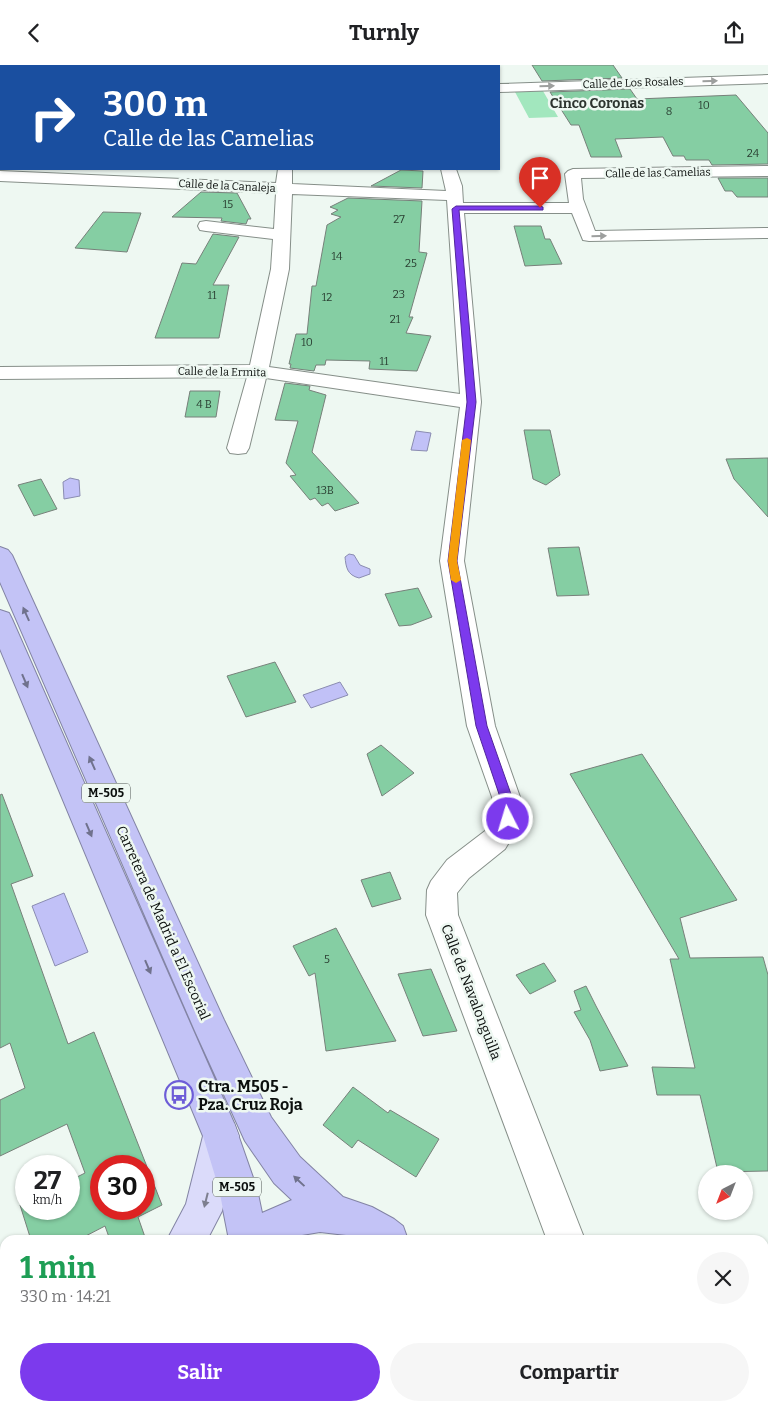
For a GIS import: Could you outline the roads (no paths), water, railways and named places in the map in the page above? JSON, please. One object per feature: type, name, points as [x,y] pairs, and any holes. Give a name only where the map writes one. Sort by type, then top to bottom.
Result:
[{"type":"highway","name":"Carretera de Madrid a El Escorial","points":[[0,555],[212,1031],[258,1129],[287,1170],[334,1214]]},
{"type":"highway","name":"M-505","points":[[0,619],[221,1136],[239,1195],[247,1235]]},
{"type":"highway","name":"M-505","points":[[262,1235],[272,1227],[297,1216],[334,1214],[366,1223],[382,1235]]},
{"type":"main road","points":[[189,1235],[203,1211],[221,1136]]},
{"type":"street","name":"Calle de Los Rosales","points":[[500,88],[768,79]]},
{"type":"street","points":[[238,448],[258,371],[280,269],[286,170]]},
{"type":"street","name":"Calle de Navalonguilla","points":[[449,170],[455,201],[472,402],[452,561],[481,726],[506,797],[508,819],[494,840],[458,869],[442,890],[442,915],[564,1235]]},
{"type":"street","name":"Calle de las Camelias","points":[[768,171],[573,174],[577,204],[589,236],[768,233]]},
{"type":"street","name":"Calle de la Canaleja","points":[[0,176],[284,189],[455,201]]},
{"type":"street","points":[[455,201],[577,204]]},
{"type":"street","points":[[206,226],[282,235]]},
{"type":"street","name":"Calle de la Ermita","points":[[0,373],[258,371],[472,402]]},
{"type":"water","points":[[416,431],[431,433],[427,451],[411,450]]},
{"type":"water","points":[[70,478],[79,480],[80,496],[64,499],[63,482]]},
{"type":"water","points":[[349,554],[354,555],[360,565],[370,569],[370,574],[359,578],[352,575],[347,567],[345,557]]},
{"type":"water","points":[[340,682],[348,695],[311,708],[303,695]]},
{"type":"water","points":[[64,893],[88,952],[55,966],[32,906]]},
{"type":"place","name":"Ctra. M505 - Pza. Cruz Roja","points":[[179,1095]]},
{"type":"district","name":"Cinco Coronas","points":[[597,103]]}]
